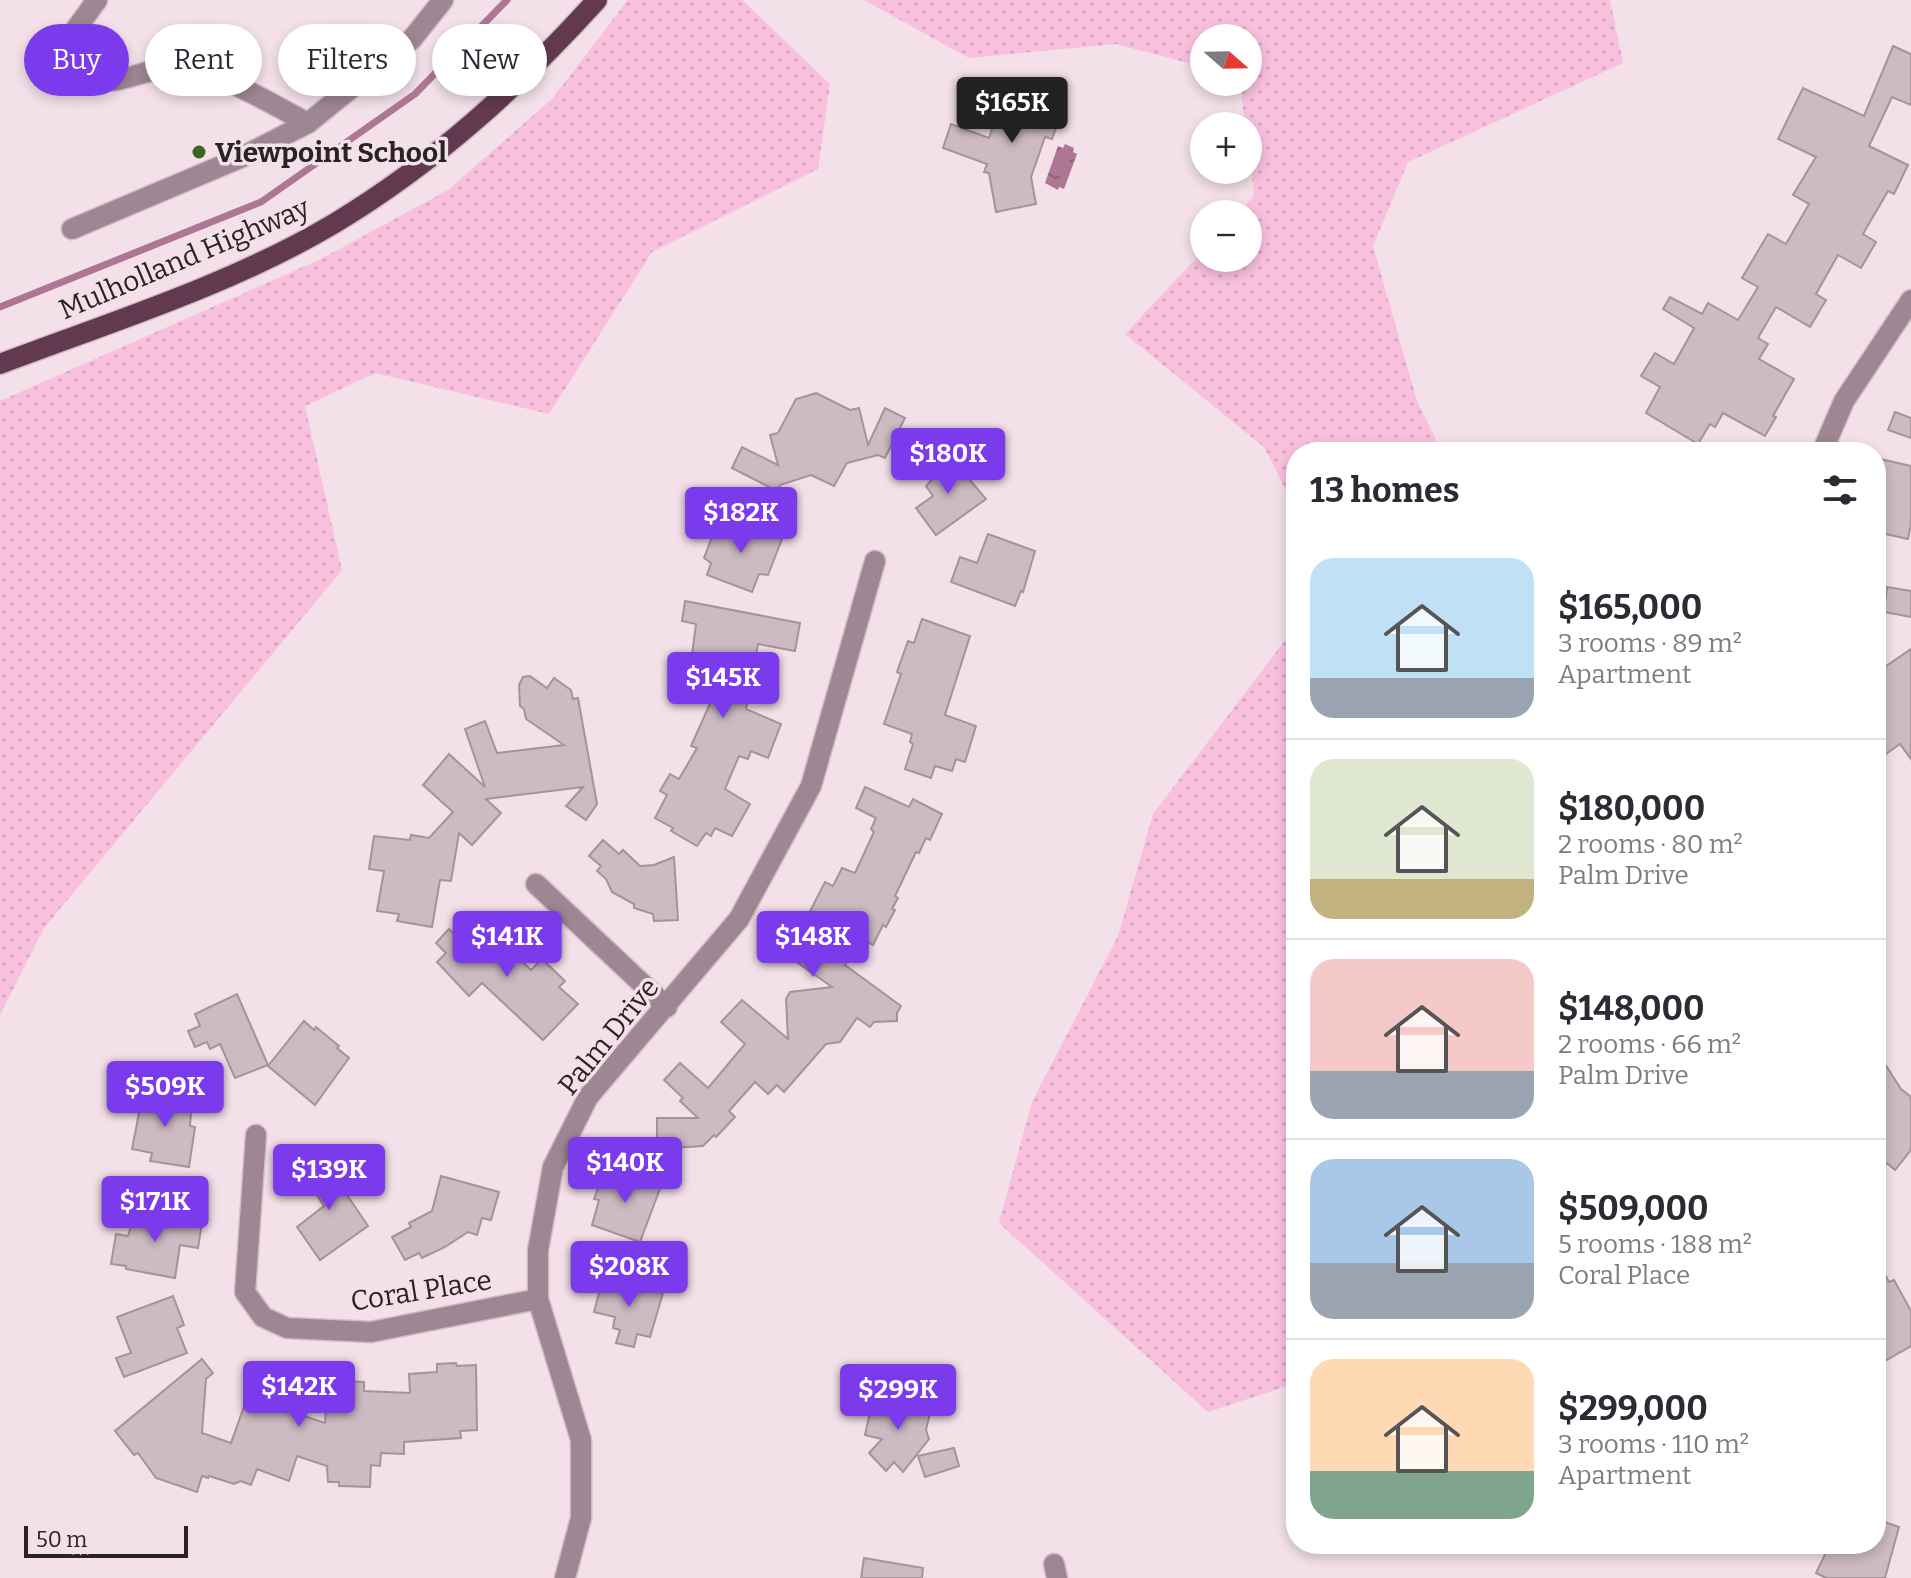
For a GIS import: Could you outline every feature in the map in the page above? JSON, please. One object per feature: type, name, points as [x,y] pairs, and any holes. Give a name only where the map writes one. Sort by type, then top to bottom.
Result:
[{"type":"main road","name":"Mulholland Highway","points":[[0,364],[219,279],[332,225],[407,175],[493,107],[545,58],[597,0]]},
{"type":"street","points":[[97,0],[73,33],[77,62],[96,78],[111,80],[161,69],[198,71],[308,123]]},
{"type":"street","points":[[72,229],[240,158],[308,123],[412,39],[443,0]]},
{"type":"street","points":[[1826,442],[1844,401],[1911,300]]},
{"type":"street","name":"Palm Drive","points":[[565,1578],[581,1518],[581,1440],[538,1299],[538,1250],[553,1167],[588,1097],[739,919],[811,786],[875,561]]},
{"type":"street","points":[[536,884],[667,1007]]},
{"type":"street","name":"Coral Place","points":[[256,1135],[245,1292],[263,1317],[287,1328],[371,1332],[538,1299]]},
{"type":"shaded area","points":[[628,0],[742,0],[830,84],[818,169],[652,252],[549,414],[375,373],[305,406],[342,570],[44,928],[0,1015],[0,401],[321,259],[448,190],[552,99]]},
{"type":"shaded area","points":[[864,0],[1610,0],[1623,63],[1408,162],[1373,246],[1417,401],[1437,442],[1286,442],[1286,490],[1264,447],[1125,334],[1190,265],[1190,272],[1262,272],[1262,200],[1250,200],[1254,196],[1253,184],[1262,184],[1262,112],[1243,112],[1242,96],[1262,96],[1262,24],[1190,24],[1190,63],[1116,44],[969,58]]},
{"type":"shaded area","points":[[1286,639],[1286,1386],[1208,1412],[999,1223],[1032,1102],[1118,936],[1153,814]]},
{"type":"water","points":[[1065,144],[1074,148],[1073,152],[1077,154],[1064,189],[1059,187],[1058,190],[1045,183],[1058,146],[1063,148]]},
{"type":"building","points":[[1893,46],[1911,54],[1911,105],[1892,97],[1869,146],[1908,165],[1894,194],[1888,191],[1863,234],[1876,242],[1861,268],[1838,255],[1816,294],[1826,300],[1810,327],[1776,307],[1758,338],[1768,344],[1759,359],[1794,379],[1765,436],[1723,413],[1715,427],[1710,424],[1699,442],[1695,442],[1646,413],[1660,387],[1641,376],[1655,353],[1674,364],[1694,328],[1663,309],[1670,297],[1702,314],[1708,303],[1738,320],[1758,287],[1742,278],[1768,234],[1786,244],[1809,204],[1793,195],[1816,157],[1778,139],[1803,88],[1864,116]]},
{"type":"building","points":[[1022,78],[1060,92],[1052,116],[1059,119],[1052,139],[1045,137],[1031,177],[1036,204],[996,212],[989,173],[984,172],[987,164],[943,148],[951,124],[989,138],[995,120],[1002,123],[1008,108],[1011,109]]},
{"type":"building","points":[[816,393],[850,410],[859,408],[868,445],[885,408],[905,418],[885,458],[878,455],[847,463],[834,486],[811,475],[780,485],[777,491],[732,468],[742,447],[778,465],[770,435],[778,433],[796,399]]},
{"type":"building","points":[[1895,412],[1911,418],[1911,438],[1888,430]]},
{"type":"building","points":[[938,459],[946,470],[956,463],[986,499],[936,535],[916,508],[933,496],[926,486],[931,481],[923,470]]},
{"type":"building","points":[[1886,460],[1911,466],[1911,525],[1908,539],[1886,534]]},
{"type":"building","points":[[719,519],[758,534],[760,530],[782,539],[768,575],[759,574],[752,592],[707,575],[711,563],[704,558]]},
{"type":"building","points":[[988,534],[1035,551],[1023,592],[1015,606],[951,582],[960,557],[977,563]]},
{"type":"building","points":[[1887,587],[1911,591],[1911,617],[1886,612]]},
{"type":"building","points":[[685,601],[800,623],[795,651],[758,644],[746,709],[781,724],[768,758],[751,751],[748,759],[739,756],[725,789],[750,804],[732,836],[715,828],[711,836],[706,833],[697,846],[655,818],[667,795],[660,791],[670,774],[679,779],[697,748],[691,746],[722,677],[701,673],[701,668],[695,667],[692,655],[696,624],[682,621]]},
{"type":"building","points":[[922,619],[970,636],[945,715],[976,726],[965,762],[956,759],[952,771],[935,766],[931,778],[905,769],[913,744],[910,742],[912,734],[884,724],[901,674],[897,672],[908,641],[914,643]]},
{"type":"building","points":[[1911,649],[1911,759],[1900,744],[1886,754],[1886,666]]},
{"type":"building","points":[[530,676],[547,688],[554,678],[571,690],[573,699],[578,698],[597,804],[586,820],[566,806],[583,787],[486,799],[501,813],[472,845],[459,833],[451,881],[440,880],[432,927],[397,921],[399,914],[377,911],[384,871],[369,869],[374,836],[410,840],[411,835],[429,838],[453,812],[423,785],[449,754],[485,787],[465,729],[485,721],[497,753],[564,745],[526,719],[520,706],[519,685],[523,677]]},
{"type":"building","points":[[865,787],[909,807],[913,799],[942,814],[930,840],[926,838],[919,853],[916,852],[895,896],[898,898],[892,909],[895,910],[886,927],[883,925],[873,945],[860,937],[845,965],[901,1006],[897,1021],[874,1022],[870,1027],[857,1018],[840,1042],[826,1044],[784,1092],[777,1085],[768,1094],[755,1082],[729,1111],[735,1117],[703,1146],[657,1149],[657,1118],[698,1118],[664,1080],[680,1063],[708,1088],[745,1044],[721,1022],[742,1000],[788,1039],[786,999],[790,992],[832,987],[787,952],[811,919],[807,917],[825,882],[833,886],[842,868],[855,873],[874,832],[871,829],[876,818],[856,808]]},
{"type":"building","points":[[603,840],[619,854],[623,850],[640,866],[654,865],[674,857],[678,920],[654,921],[653,914],[634,908],[634,904],[612,892],[606,879],[597,871],[601,866],[589,856]]},
{"type":"building","points":[[488,927],[531,970],[542,959],[565,981],[559,987],[578,1004],[543,1040],[482,983],[469,996],[437,962],[446,953],[436,943],[449,929],[459,939],[464,934],[472,941]]},
{"type":"building","points":[[237,994],[268,1065],[235,1078],[220,1044],[210,1049],[207,1042],[195,1047],[188,1031],[200,1026],[195,1014]]},
{"type":"building","points":[[304,1021],[314,1030],[316,1027],[349,1058],[315,1105],[268,1066]]},
{"type":"building","points":[[1886,1066],[1901,1089],[1911,1097],[1911,1150],[1895,1170],[1888,1164]]},
{"type":"building","points":[[143,1092],[192,1100],[190,1126],[195,1127],[189,1167],[150,1161],[152,1153],[132,1149]]},
{"type":"building","points":[[320,1155],[368,1226],[320,1260],[297,1227],[324,1206],[300,1169]]},
{"type":"building","points":[[605,1169],[661,1186],[640,1242],[592,1225],[599,1200],[594,1199]]},
{"type":"building","points":[[441,1176],[499,1192],[491,1220],[482,1218],[477,1235],[468,1232],[422,1258],[419,1253],[405,1260],[392,1237],[411,1227],[409,1223],[432,1211]]},
{"type":"building","points":[[135,1212],[202,1223],[198,1248],[180,1245],[175,1278],[111,1264],[116,1234],[128,1236]]},
{"type":"building","points":[[1886,1276],[1889,1282],[1894,1280],[1911,1311],[1911,1346],[1886,1360]]},
{"type":"building","points":[[603,1278],[663,1293],[650,1337],[637,1334],[634,1347],[616,1343],[620,1330],[613,1328],[615,1317],[594,1312]]},
{"type":"building","points":[[173,1296],[184,1325],[177,1328],[187,1353],[124,1377],[116,1358],[131,1353],[117,1317]]},
{"type":"building","points":[[202,1359],[213,1373],[206,1379],[202,1433],[231,1443],[253,1381],[279,1390],[274,1406],[325,1423],[327,1384],[364,1382],[364,1391],[410,1393],[409,1374],[437,1372],[437,1364],[476,1365],[477,1430],[460,1431],[461,1438],[404,1442],[404,1454],[381,1453],[380,1466],[371,1465],[370,1487],[339,1486],[339,1482],[328,1482],[327,1466],[297,1456],[289,1481],[257,1469],[251,1485],[202,1476],[197,1492],[156,1478],[138,1453],[134,1455],[115,1431]]},
{"type":"building","points":[[887,1397],[931,1409],[926,1430],[929,1439],[903,1472],[894,1462],[886,1471],[869,1453],[882,1439],[865,1435],[870,1412],[876,1413],[879,1401],[885,1402]]},
{"type":"building","points":[[954,1448],[959,1466],[925,1477],[918,1456]]},
{"type":"building","points":[[1886,1522],[1899,1527],[1885,1578],[1826,1578],[1816,1573],[1825,1554],[1886,1554]]},
{"type":"building","points":[[864,1558],[923,1568],[922,1578],[861,1578]]},
{"type":"waterway","points":[[0,307],[261,202],[415,94],[507,0]]},
{"type":"place","name":"Viewpoint School","points":[[199,152]]}]
